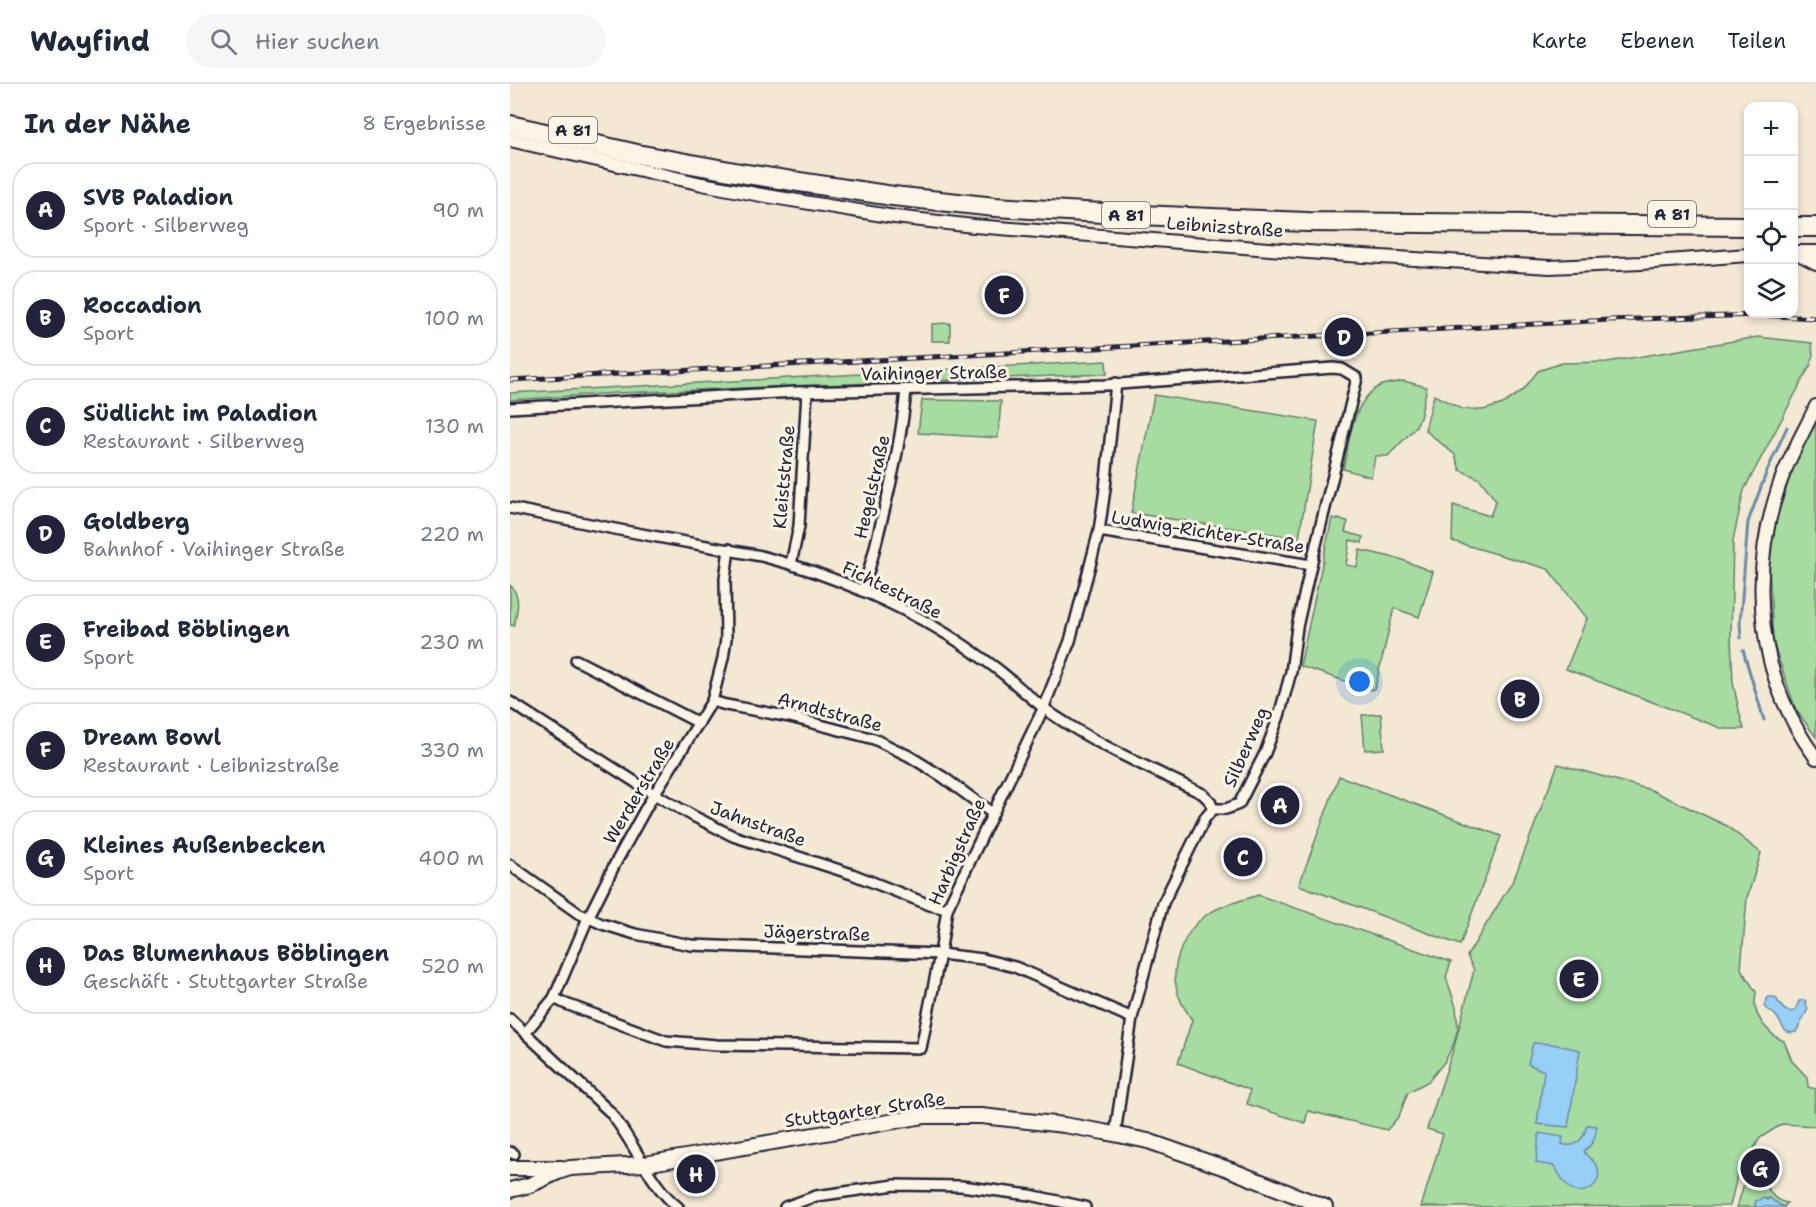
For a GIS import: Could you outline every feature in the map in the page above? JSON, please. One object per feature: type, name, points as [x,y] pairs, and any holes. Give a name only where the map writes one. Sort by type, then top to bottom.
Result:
[{"type":"highway","name":"A 81","points":[[510,115],[688,154],[916,188],[981,194],[1165,205],[1331,210],[1744,214]]},
{"type":"highway","name":"A 81","points":[[510,125],[637,154],[746,174],[893,196],[995,207],[1307,222],[1744,226]]},
{"type":"highway","points":[[1798,215],[1816,215]]},
{"type":"highway","points":[[1798,227],[1816,227]]},
{"type":"main road","name":"Stuttgarter Straße","points":[[510,1190],[530,1185],[570,1168],[645,1164],[924,1116],[981,1116],[1027,1120],[1115,1134],[1148,1142],[1325,1207]]},
{"type":"main road","points":[[510,1168],[570,1168]]},
{"type":"street","name":"Leibnizstraße","points":[[510,140],[702,184],[895,217],[1054,233],[1550,267],[1744,255]]},
{"type":"street","points":[[1798,252],[1816,252]]},
{"type":"street","points":[[1798,254],[1816,263]]},
{"type":"street","name":"Vaihinger Straße","points":[[510,408],[807,392],[1116,384],[1333,368],[1341,369],[1357,378]]},
{"type":"street","name":"Silberweg","points":[[1115,1134],[1132,1018],[1163,903],[1205,818],[1213,809],[1226,809],[1239,804],[1265,753],[1284,700],[1311,565],[1357,378]]},
{"type":"street","name":"Harbigstraße","points":[[554,998],[666,1041],[717,1045],[921,1048],[947,909],[1043,709],[1070,641],[1099,531],[1116,384]]},
{"type":"street","name":"Hegelstraße","points":[[862,591],[894,471],[902,433],[906,390]]},
{"type":"street","name":"Kleiststraße","points":[[791,564],[798,526],[807,392]]},
{"type":"street","points":[[1816,406],[1786,466],[1778,488],[1764,546],[1760,582],[1764,635],[1773,674],[1785,706],[1816,758]]},
{"type":"street","name":"Fichtestraße","points":[[510,508],[620,531],[729,549],[791,564],[862,591],[966,646],[1002,672],[1043,709],[1102,743],[1203,794],[1210,801],[1213,809]]},
{"type":"street","name":"Ludwig-Richter-Straße","points":[[1099,531],[1311,565]]},
{"type":"street","name":"Werderstraße","points":[[525,1033],[554,998],[588,918],[615,864],[654,794],[712,700],[726,639],[725,579],[729,549]]},
{"type":"street","points":[[576,660],[699,723]]},
{"type":"street","name":"Arndtstraße","points":[[712,700],[874,739],[909,756],[943,777],[992,813]]},
{"type":"street","name":"Jahnstraße","points":[[510,702],[654,794],[733,836],[852,874],[930,905],[947,909]]},
{"type":"street","name":"Jägerstraße","points":[[510,865],[588,918],[636,934],[691,945],[940,954],[983,959],[1015,967],[1132,1018]]},
{"type":"street","points":[[510,1019],[609,1111],[622,1127],[663,1192],[678,1207]]},
{"type":"street","points":[[785,1207],[816,1196],[895,1185],[962,1186],[1030,1195],[1085,1207]]},
{"type":"green space","points":[[950,323],[950,341],[932,341],[932,324]]},
{"type":"green space","points":[[1758,337],[1812,343],[1813,357],[1744,490],[1733,540],[1731,636],[1733,683],[1744,729],[1723,729],[1566,669],[1587,618],[1548,569],[1452,541],[1453,505],[1490,516],[1496,501],[1480,479],[1460,470],[1455,455],[1425,430],[1434,395],[1462,409],[1483,410],[1503,404],[1523,390],[1538,371],[1562,363],[1607,362]]},
{"type":"green space","points":[[1106,361],[1107,374],[618,393],[510,400],[510,393]]},
{"type":"green space","points":[[1403,381],[1427,387],[1420,418],[1415,428],[1388,456],[1375,456],[1371,477],[1343,469],[1353,423],[1363,401],[1380,386]]},
{"type":"green space","points":[[1154,395],[1318,421],[1299,538],[1131,513]]},
{"type":"green space","points":[[922,400],[1001,401],[998,438],[918,433]]},
{"type":"green space","points":[[1816,420],[1816,737],[1796,710],[1773,642],[1768,546],[1796,458]]},
{"type":"green space","points":[[1332,518],[1348,521],[1345,532],[1363,537],[1362,543],[1350,540],[1346,565],[1357,567],[1360,550],[1400,559],[1433,572],[1419,617],[1394,608],[1375,688],[1371,690],[1300,666]]},
{"type":"green space","points":[[510,585],[517,599],[514,626],[510,625]]},
{"type":"green space","points":[[1381,714],[1384,749],[1365,750],[1362,715]]},
{"type":"green space","points":[[1558,764],[1651,790],[1727,826],[1761,853],[1747,898],[1741,969],[1756,992],[1755,1007],[1762,1023],[1770,1032],[1784,1041],[1792,1061],[1807,1077],[1808,1087],[1816,1089],[1814,1106],[1816,1126],[1782,1124],[1760,1138],[1737,1176],[1730,1206],[1421,1207],[1443,1134],[1427,1129],[1454,1047],[1474,970],[1467,956],[1514,879]]},
{"type":"green space","points":[[1339,776],[1501,836],[1460,945],[1299,885]]},
{"type":"green space","points":[[1258,895],[1451,962],[1446,977],[1456,1007],[1458,1028],[1454,1043],[1445,1061],[1429,1081],[1408,1092],[1399,1116],[1387,1130],[1308,1111],[1305,1123],[1247,1104],[1250,1090],[1178,1063],[1192,1020],[1180,1000],[1175,977],[1178,957],[1186,938],[1198,922],[1211,912]]},
{"type":"green space","points":[[1760,1154],[1773,1165],[1767,1177],[1768,1188],[1780,1201],[1787,1203],[1784,1207],[1769,1198],[1756,1201],[1755,1207],[1737,1207],[1750,1165]]},
{"type":"water","points":[[1768,997],[1775,997],[1783,1008],[1791,1012],[1795,1011],[1799,1001],[1805,1000],[1808,1009],[1796,1032],[1791,1033],[1785,1030],[1775,1015],[1765,1008]]},
{"type":"water","points":[[1533,1043],[1552,1044],[1580,1050],[1568,1127],[1537,1124],[1544,1071],[1528,1064]]},
{"type":"water","points":[[1587,1125],[1597,1126],[1594,1140],[1584,1151],[1597,1166],[1599,1175],[1591,1188],[1582,1192],[1571,1189],[1554,1166],[1536,1163],[1539,1133],[1563,1137],[1562,1144],[1572,1145],[1582,1138]]},
{"type":"water","points":[[1759,1157],[1768,1165],[1763,1175],[1757,1176],[1753,1174],[1753,1170]]},
{"type":"water","points":[[1763,1198],[1767,1200],[1769,1198],[1783,1207],[1755,1207],[1756,1201]]},
{"type":"waterway","points":[[1741,638],[1740,623],[1748,522],[1787,427]]},
{"type":"waterway","points":[[1743,650],[1764,720]]},
{"type":"railway","points":[[510,380],[1609,320],[1758,315],[1816,318]]},
{"type":"place","name":"Dream Bowl","points":[[1004,295]]},
{"type":"place","name":"Goldberg","points":[[1344,337]]},
{"type":"place","name":"Roccadion","points":[[1520,699]]},
{"type":"place","name":"SVB Paladion","points":[[1280,805]]},
{"type":"place","name":"Südlicht im Paladion","points":[[1243,857]]},
{"type":"place","name":"Freibad Böblingen","points":[[1579,979]]},
{"type":"place","name":"Kleines Außenbecken","points":[[1760,1168]]},
{"type":"place","name":"Das Blumenhaus Böblingen","points":[[696,1174]]}]
